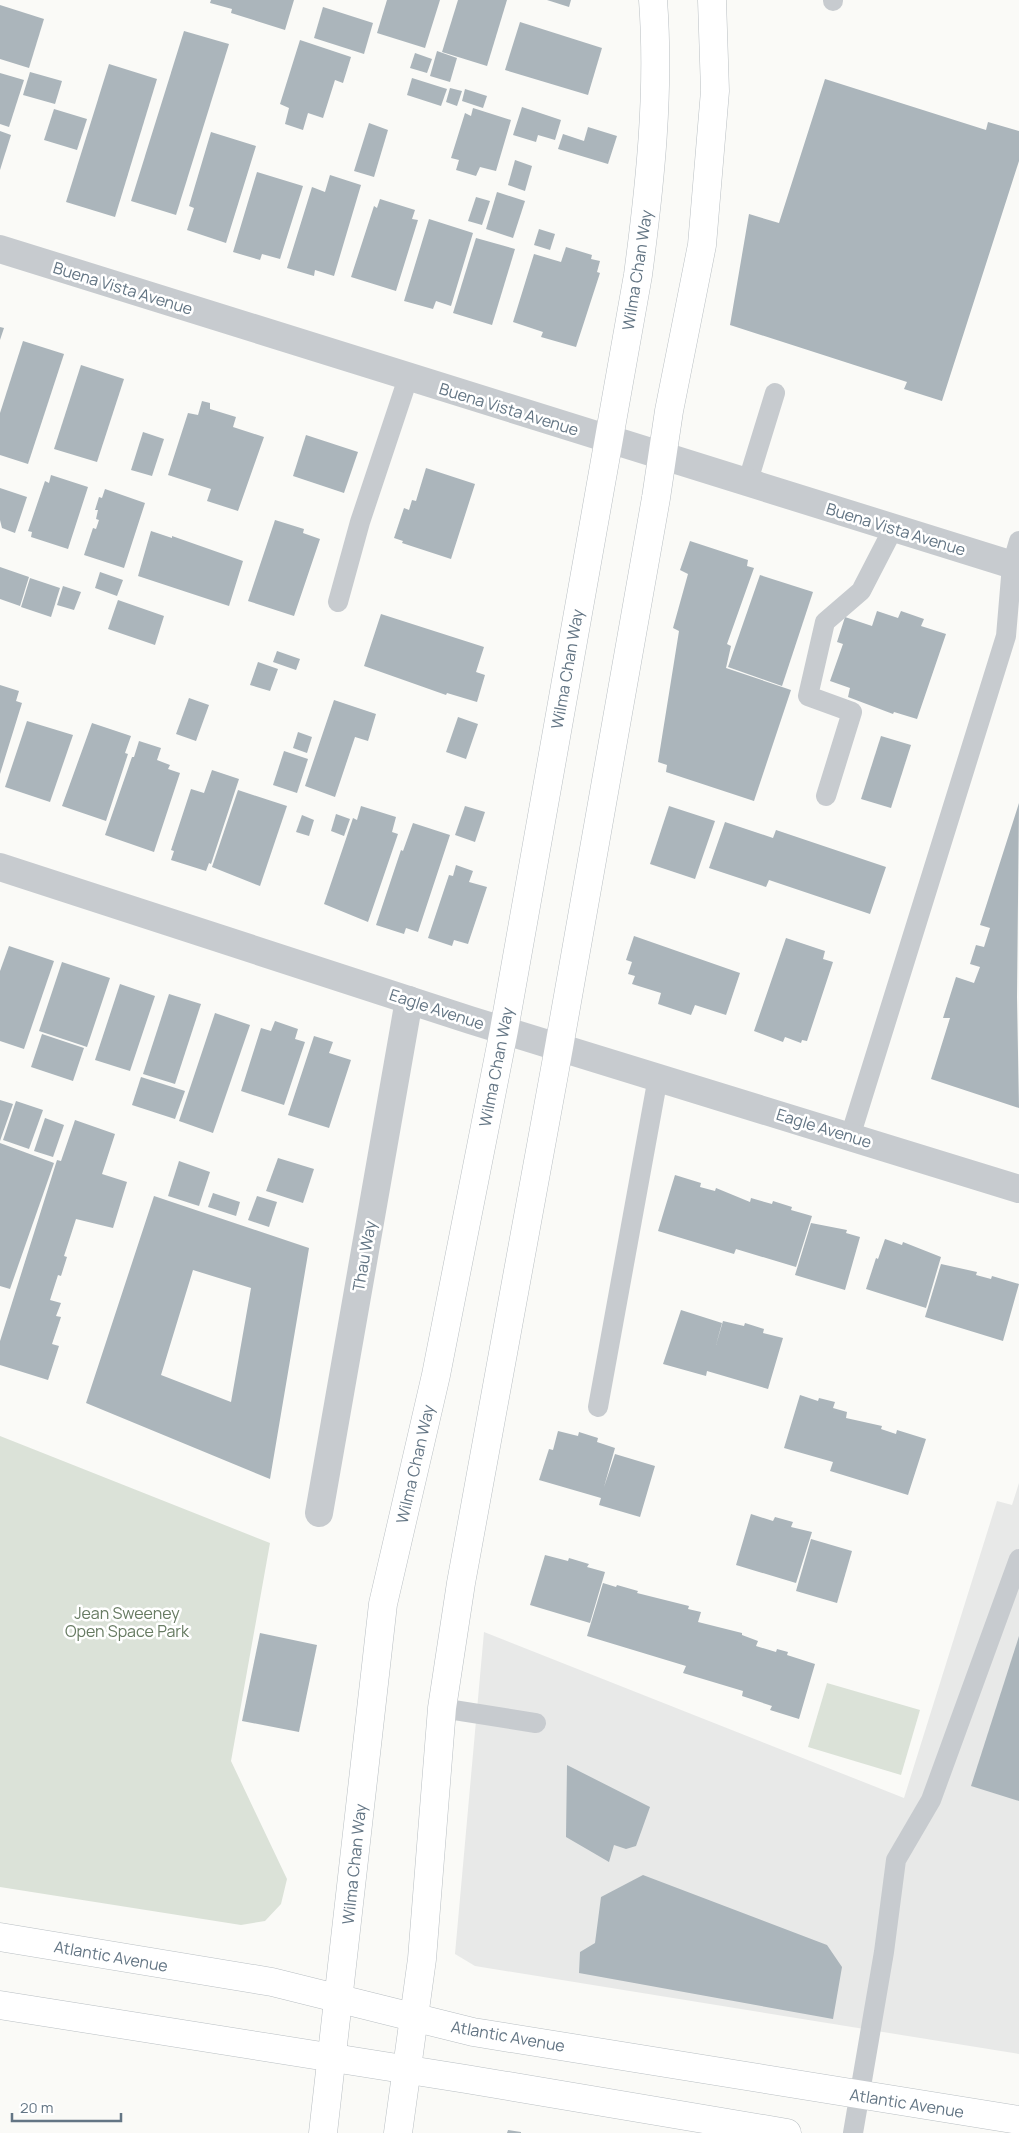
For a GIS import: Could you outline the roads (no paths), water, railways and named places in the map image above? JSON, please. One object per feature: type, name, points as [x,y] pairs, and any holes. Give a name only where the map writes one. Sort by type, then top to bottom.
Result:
[{"type":"main road","name":"Wilma Chan Way","points":[[323,2133],[333,2059],[371,1697],[384,1604],[436,1375],[504,1030],[638,275],[652,169],[655,86],[654,0]]},
{"type":"main road","points":[[398,2133],[422,1959],[442,1708],[462,1574],[559,1047],[669,411],[702,245],[715,91],[712,0]]},
{"type":"main road","name":"Atlantic Avenue","points":[[0,1937],[272,1982],[483,2034],[1019,2120]]},
{"type":"main road","points":[[0,2005],[407,2070],[743,2129],[787,2133]]},
{"type":"street","name":"Buena Vista Avenue","points":[[0,249],[747,484],[894,527],[1017,558]]},
{"type":"street","name":"Eagle Avenue","points":[[0,867],[409,1000],[1019,1189]]},
{"type":"street","name":"Thau Way","points":[[319,1513],[409,1000]]},
{"type":"lane","points":[[338,602],[360,522],[408,378]]},
{"type":"lane","points":[[747,484],[775,392]]},
{"type":"lane","points":[[826,796],[852,712],[808,696],[825,622],[861,591],[894,527]]},
{"type":"lane","points":[[850,1137],[1006,636],[1017,558]]},
{"type":"lane","points":[[598,1407],[658,1077]]},
{"type":"lane","points":[[853,2133],[884,1952],[896,1860],[931,1800],[1019,1559]]},
{"type":"lane","points":[[442,1708],[536,1723]]},
{"type":"park label","name":"Jean Sweeney Open Space Park","points":[[127,1622]]}]
